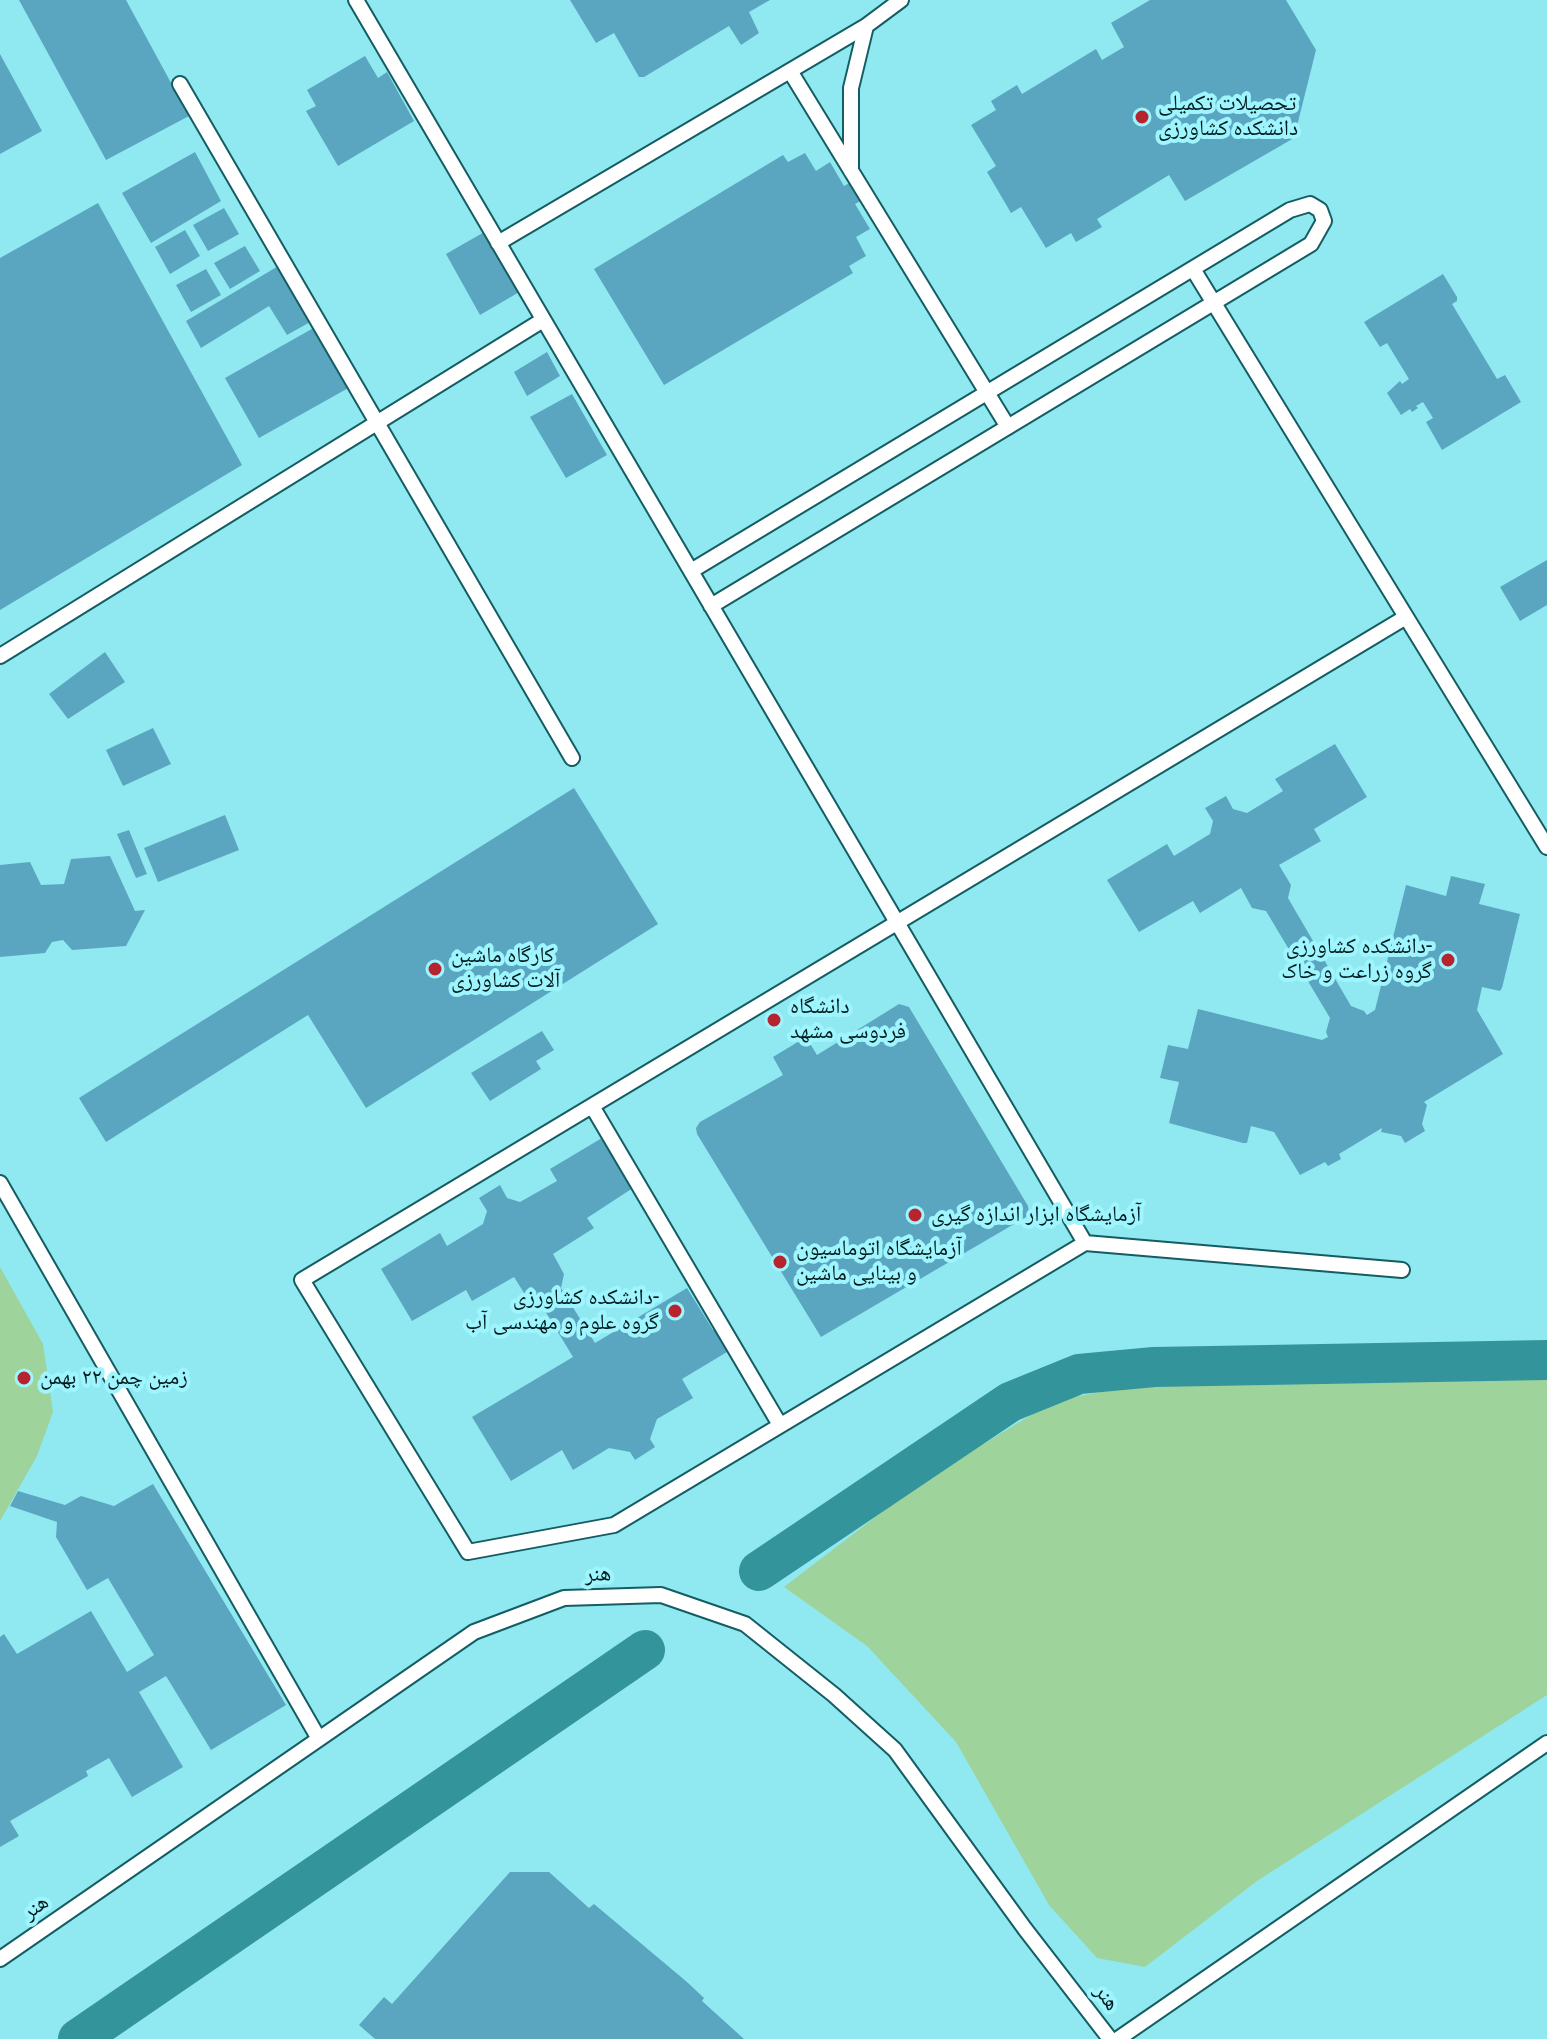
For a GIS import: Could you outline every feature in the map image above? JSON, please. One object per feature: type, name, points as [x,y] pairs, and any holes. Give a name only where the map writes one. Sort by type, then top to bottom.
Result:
[{"type":"lane","points":[[356,0],[1085,1243]]},
{"type":"lane","points":[[498,243],[866,26],[901,0]]},
{"type":"lane","points":[[851,172],[851,88],[866,26]]},
{"type":"lane","points":[[790,71],[1008,427]]},
{"type":"lane","points":[[180,84],[572,758]]},
{"type":"lane","points":[[691,571],[1290,210],[1310,204],[1320,210],[1324,221],[1311,244],[711,606]]},
{"type":"lane","points":[[1193,269],[1547,847]]},
{"type":"lane","points":[[0,656],[543,320]]},
{"type":"lane","points":[[1402,1270],[1085,1243],[614,1525],[468,1552],[302,1280],[1406,617]]},
{"type":"lane","points":[[592,1106],[780,1425]]},
{"type":"lane","points":[[0,1183],[319,1739]]},
{"type":"lane","name":"هنر","points":[[0,1959],[474,1632],[564,1598],[661,1595],[745,1624],[834,1695],[895,1750],[1025,1929],[1110,2039]]},
{"type":"lane","points":[[1118,2039],[1547,1743]]},
{"type":"green space","name":"زمین چمن ۲۲ بهمن","points":[[0,1267],[43,1344],[53,1412],[37,1456],[0,1521]]},
{"type":"green space","points":[[1547,1376],[1547,1695],[1257,1881],[1145,1967],[1097,1958],[1049,1905],[956,1742],[867,1646],[784,1587],[921,1482],[1054,1401],[1162,1380],[1404,1381]]},
{"type":"building","points":[[19,0],[126,0],[189,116],[106,160]]},
{"type":"building","points":[[570,0],[770,0],[749,12],[759,33],[741,45],[729,26],[644,77],[639,77],[614,33],[596,43]]},
{"type":"building","name":"تحصیلات تکمیلی دانشکده کشاورزی","points":[[1150,0],[1286,0],[1316,50],[1294,138],[1185,201],[1169,175],[1097,219],[1102,227],[1076,242],[1071,233],[1046,248],[1021,207],[1011,213],[987,172],[996,166],[971,125],[996,110],[991,101],[1017,85],[1022,94],[1096,49],[1102,60],[1124,47],[1111,23]]},
{"type":"building","points":[[0,54],[42,131],[0,154]]},
{"type":"building","points":[[365,56],[378,78],[387,72],[414,121],[338,166],[306,111],[316,106],[307,90]]},
{"type":"building","points":[[195,152],[221,201],[151,243],[122,193]]},
{"type":"building","points":[[805,153],[816,171],[830,162],[844,186],[853,181],[864,199],[855,204],[870,229],[856,237],[866,256],[849,266],[853,273],[664,385],[594,269],[783,155],[788,162]]},
{"type":"building","points":[[98,203],[242,465],[0,610],[0,258]]},
{"type":"building","points":[[224,208],[239,234],[208,251],[193,225]]},
{"type":"building","points":[[185,230],[200,256],[170,274],[155,247]]},
{"type":"building","points":[[486,231],[521,291],[480,315],[446,254]]},
{"type":"building","points":[[245,246],[260,271],[230,289],[214,263]]},
{"type":"building","points":[[280,265],[312,321],[287,335],[269,306],[201,348],[186,321]]},
{"type":"building","points":[[206,269],[221,295],[191,312],[176,285]]},
{"type":"building","points":[[1443,274],[1457,297],[1452,304],[1497,379],[1505,375],[1521,402],[1442,450],[1426,422],[1433,418],[1423,402],[1412,412],[1410,409],[1401,415],[1387,393],[1400,381],[1402,384],[1409,379],[1387,343],[1380,347],[1364,322]]},
{"type":"building","points":[[317,326],[352,386],[259,438],[225,378]]},
{"type":"building","points":[[547,352],[560,376],[527,396],[514,372]]},
{"type":"building","points":[[572,394],[607,455],[566,478],[530,417]]},
{"type":"building","points":[[1547,560],[1547,605],[1520,621],[1500,587]]},
{"type":"building","points":[[105,652],[125,682],[68,719],[49,694]]},
{"type":"building","points":[[153,728],[171,764],[123,786],[106,750]]},
{"type":"building","name":"دانشکده کشاورزی- گروه زراعت و خاک","points":[[1335,744],[1367,797],[1314,829],[1321,841],[1279,865],[1291,885],[1288,898],[1351,1006],[1367,1015],[1375,1010],[1406,885],[1446,896],[1451,876],[1485,884],[1479,904],[1520,914],[1502,988],[1500,991],[1482,987],[1477,1010],[1503,1054],[1424,1102],[1427,1105],[1422,1124],[1425,1131],[1405,1143],[1401,1136],[1381,1132],[1382,1128],[1339,1154],[1341,1159],[1328,1166],[1325,1162],[1300,1175],[1274,1132],[1251,1126],[1247,1143],[1243,1143],[1169,1123],[1179,1082],[1160,1078],[1168,1045],[1188,1049],[1198,1009],[1322,1040],[1328,1037],[1326,1032],[1330,1018],[1266,911],[1252,908],[1241,888],[1200,913],[1193,901],[1139,932],[1107,880],[1167,844],[1174,856],[1210,834],[1213,821],[1205,808],[1226,796],[1233,809],[1247,813],[1283,791],[1275,779]]},
{"type":"building","name":"کارگاه ماشین آلات کشاورزی","points":[[574,788],[658,924],[366,1108],[308,1015],[106,1142],[79,1098]]},
{"type":"building","points":[[225,815],[239,850],[158,882],[144,848]]},
{"type":"building","points":[[129,830],[147,874],[136,878],[117,834]]},
{"type":"building","points":[[110,856],[135,911],[145,910],[126,946],[72,950],[63,940],[52,942],[45,953],[0,957],[0,865],[30,862],[41,885],[64,884],[71,859]]},
{"type":"building","points":[[899,1004],[909,1007],[1029,1212],[1026,1217],[821,1337],[696,1128],[700,1122],[783,1075],[773,1057],[806,1037],[817,1055]]},
{"type":"building","points":[[542,1031],[554,1050],[536,1061],[541,1069],[490,1101],[471,1073]]},
{"type":"building","name":"دانشکده کشاورزی- گروه علوم و مهندسی آب","points":[[607,1135],[636,1186],[587,1218],[594,1228],[553,1254],[564,1274],[561,1288],[595,1343],[687,1288],[713,1330],[719,1327],[732,1349],[682,1379],[693,1398],[657,1419],[650,1439],[655,1447],[635,1460],[630,1452],[609,1448],[573,1470],[562,1450],[511,1481],[472,1417],[573,1357],[539,1301],[526,1296],[514,1277],[472,1301],[466,1290],[412,1321],[381,1269],[440,1233],[447,1246],[483,1224],[487,1211],[479,1198],[500,1185],[507,1198],[520,1202],[557,1181],[550,1169]]},
{"type":"building","points":[[153,1484],[286,1705],[211,1750],[166,1676],[139,1692],[183,1767],[132,1797],[109,1758],[86,1771],[88,1776],[10,1821],[19,1836],[0,1847],[0,1637],[4,1634],[17,1654],[91,1611],[127,1672],[154,1655],[108,1578],[87,1590],[56,1537],[57,1522],[10,1506],[18,1491],[65,1505],[81,1496],[114,1506]]},
{"type":"building","points":[[510,1872],[549,1872],[589,1908],[594,1904],[687,1982],[704,1998],[702,2001],[744,2039],[375,2039],[359,2025],[384,1997],[392,2004]]},
{"type":"waterway","points":[[759,1571],[1010,1402],[1079,1374],[1154,1367],[1547,1360]]},
{"type":"waterway","points":[[78,2039],[645,1650]]},
{"type":"place","name":"تحصیلات تکمیلی دانشکده کشاورزی","points":[[1142,117]]},
{"type":"place","name":"دانشکده کشاورزی- گروه زراعت و خاک","points":[[1448,960]]},
{"type":"place","name":"کارگاه ماشین آلات کشاورزی","points":[[435,969]]},
{"type":"place","name":"دانشگاه فردوسی مشهد","points":[[774,1020]]},
{"type":"place","name":"آزمایشگاه ابزار اندازه گیری","points":[[915,1215]]},
{"type":"place","name":"آزمایشگاه اتوماسیون و بینایی ماشین","points":[[780,1262]]},
{"type":"place","name":"دانشکده کشاورزی- گروه علوم و مهندسی آب","points":[[675,1311]]},
{"type":"place","name":"زمین چمن ۲۲ بهمن","points":[[24,1378]]}]
